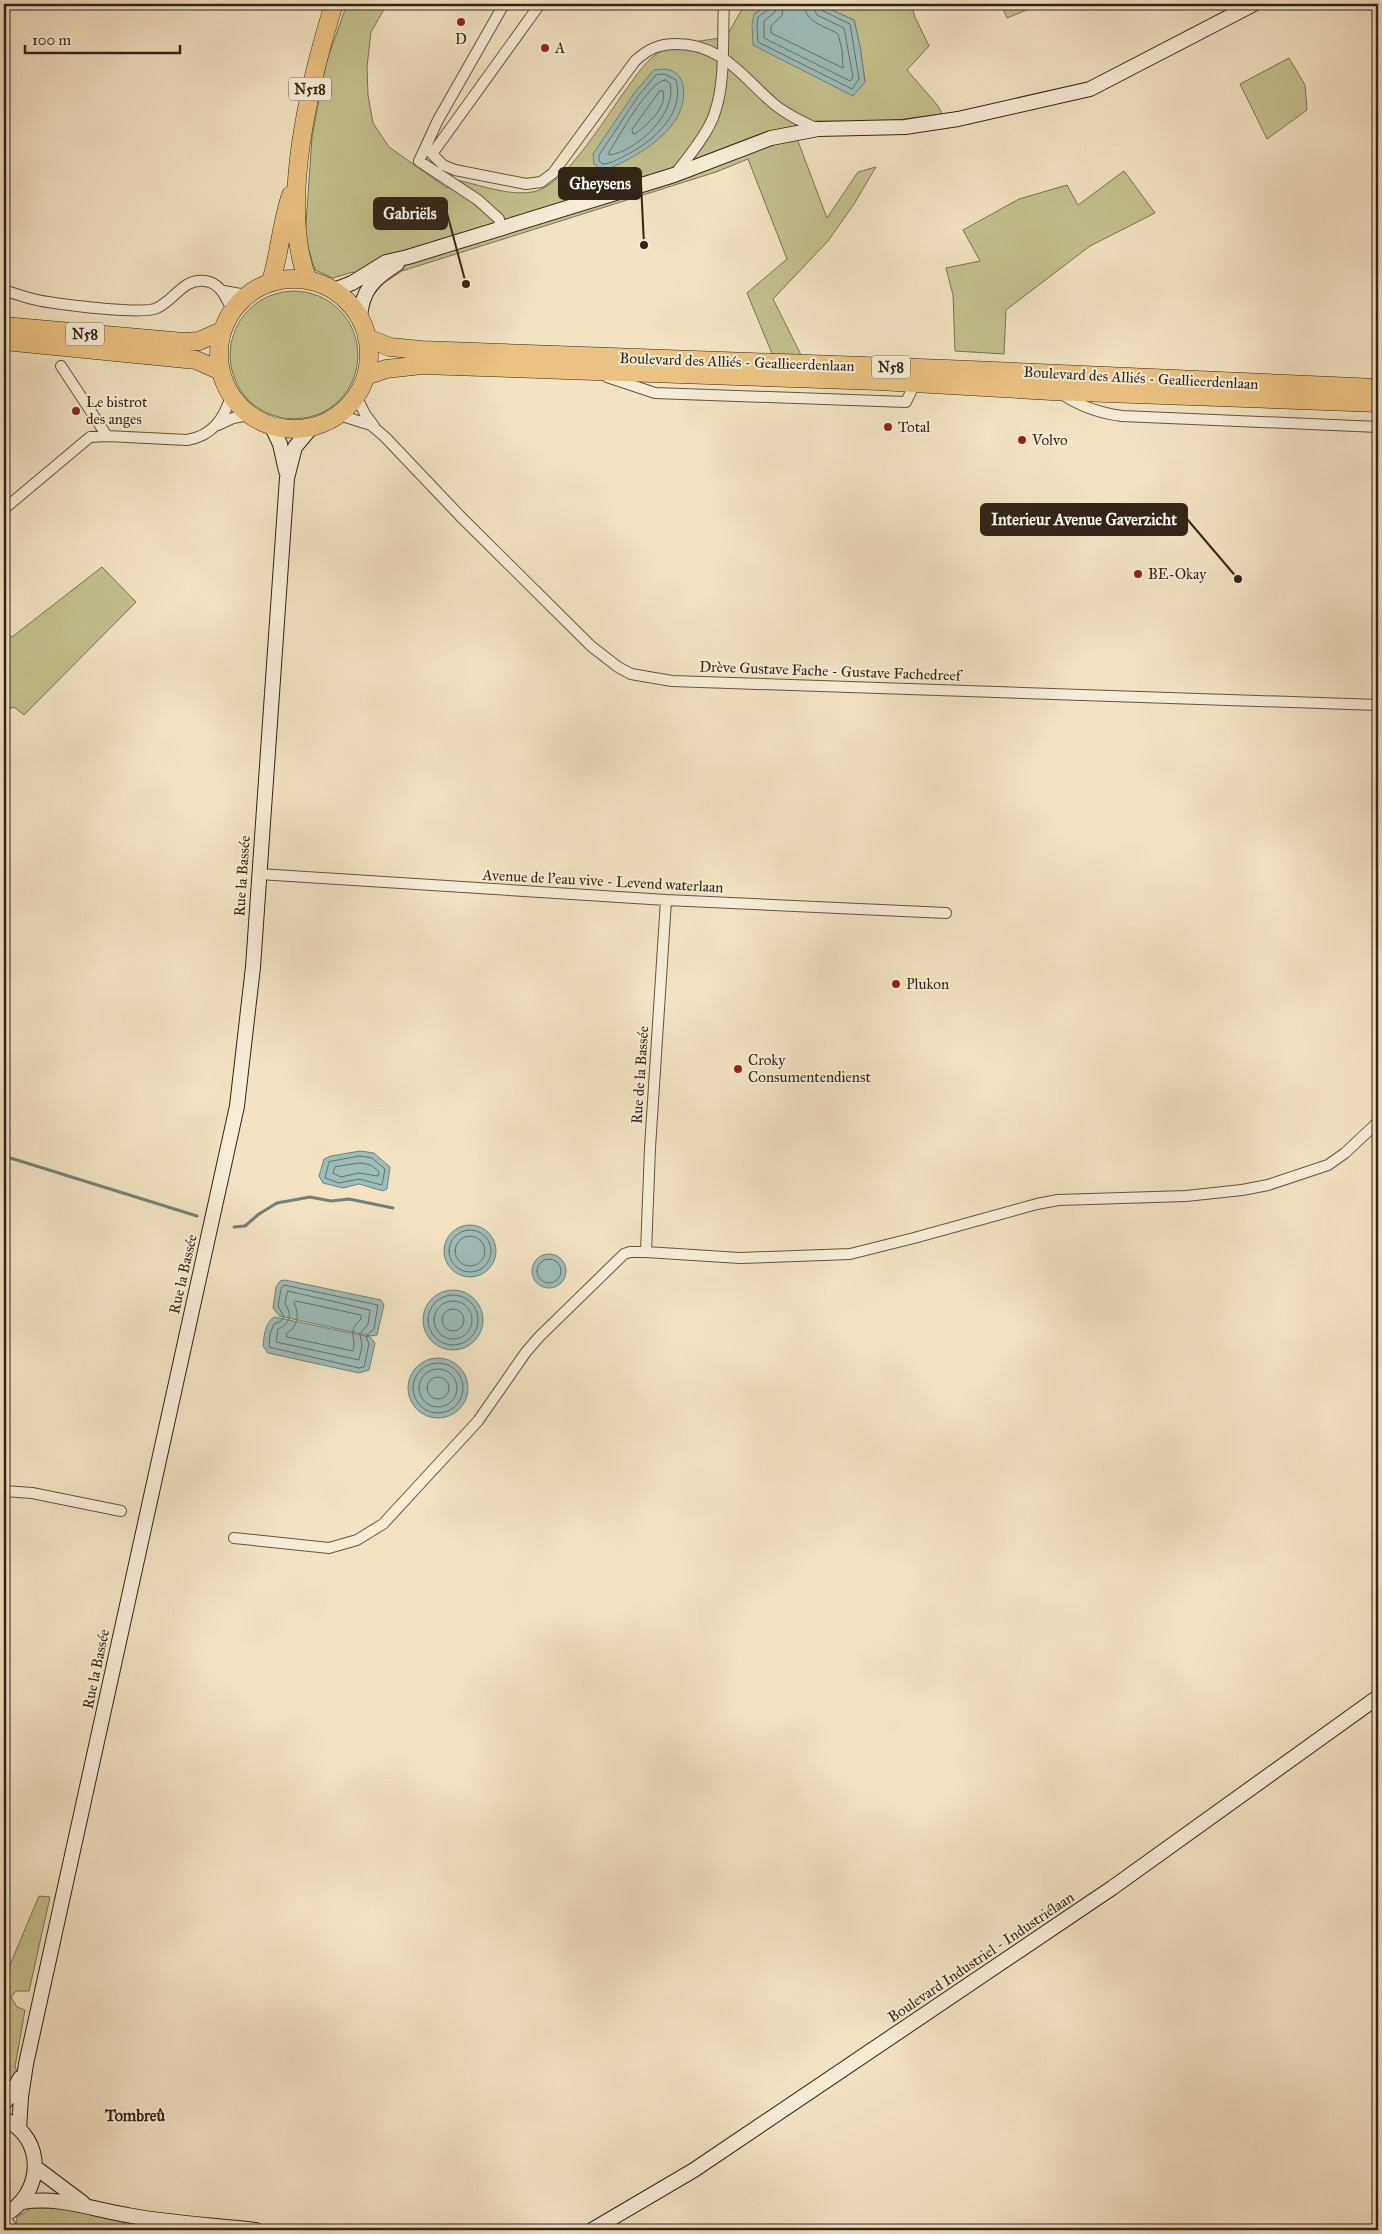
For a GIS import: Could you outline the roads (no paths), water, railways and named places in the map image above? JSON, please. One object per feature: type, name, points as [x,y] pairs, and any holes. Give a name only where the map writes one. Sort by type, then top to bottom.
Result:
[{"type":"highway","name":"N518","points":[[308,280],[301,263],[298,243],[296,213],[298,176],[311,85],[334,4]]},
{"type":"highway","name":"N518","points":[[271,281],[277,264],[284,219],[298,176]]},
{"type":"highway","points":[[308,280],[334,290],[352,305],[360,317],[367,338],[370,358],[366,376],[356,396],[339,415],[311,428],[291,430],[272,427],[249,416],[230,396],[223,381],[221,371],[219,351],[222,331],[232,310],[246,295],[271,281],[308,280]]},
{"type":"highway","name":"N58","points":[[4,326],[184,342],[198,341],[222,331]]},
{"type":"highway","name":"Boulevard des Alliés - Geallieerdenlaan","points":[[367,338],[390,347],[421,350],[947,369],[1378,388]]},
{"type":"highway","name":"N58","points":[[4,341],[190,359],[203,362],[221,371]]},
{"type":"highway","name":"Boulevard des Alliés - Geallieerdenlaan","points":[[366,376],[386,369],[409,365],[915,383],[1059,392],[1378,403]]},
{"type":"main road","points":[[334,290],[352,283],[386,262],[408,257],[674,175],[771,138],[818,129],[905,127],[958,119],[1090,89],[1254,4]]},
{"type":"main road","points":[[360,317],[364,294],[371,285],[408,257]]},
{"type":"main road","name":"Rue la Bassée","points":[[272,427],[280,444],[287,478]]},
{"type":"main road","name":"Rue la Bassée","points":[[20,2129],[21,2098],[26,2064],[237,1106],[253,967],[287,478],[295,446],[311,428]]},
{"type":"main road","name":"Boulevard Industriel - Industriélaan","points":[[592,2230],[694,2170],[1112,1888],[1378,1697]]},
{"type":"main road","name":"Rue la Bassée","points":[[4,2103],[12,2095],[26,2064]]},
{"type":"main road","points":[[4,2119],[20,2129],[30,2145],[35,2167],[33,2182],[22,2202],[4,2215]]},
{"type":"main road","points":[[35,2167],[85,2205]]},
{"type":"main road","points":[[22,2202],[48,2199],[85,2205],[127,2216],[256,2230]]},
{"type":"street","points":[[427,153],[438,120],[504,4]]},
{"type":"street","points":[[500,228],[499,220],[478,200],[419,161],[540,4]]},
{"type":"street","points":[[674,175],[690,155],[715,114],[721,81],[724,4]]},
{"type":"street","points":[[427,153],[443,165],[468,173],[526,184],[541,182],[553,173],[635,61],[646,50],[667,44],[686,44],[711,50],[752,82],[775,105],[797,119],[818,129]]},
{"type":"street","points":[[4,290],[48,302],[138,312],[159,308],[189,283],[206,281],[214,283],[224,291],[246,295]]},
{"type":"street","points":[[224,291],[232,310]]},
{"type":"street","points":[[61,366],[107,436]]},
{"type":"street","points":[[1059,392],[1078,404],[1100,413],[1122,416],[1378,427]]},
{"type":"street","points":[[218,425],[230,396]]},
{"type":"street","name":"Drève Gustave Fache - Gustave Fachedreef","points":[[356,396],[365,414],[379,432]]},
{"type":"street","name":"Drève Gustave Fache - Gustave Fachedreef","points":[[339,415],[371,425],[379,432],[462,518],[591,646],[618,667],[631,674],[672,681],[1378,705]]},
{"type":"street","points":[[4,509],[86,440],[107,436],[187,440],[203,436],[228,420],[249,416]]},
{"type":"street","name":"Avenue de l'eau vive - Levend waterlaan","points":[[259,874],[666,900],[946,913]]},
{"type":"street","name":"Rue de la Bassée","points":[[646,1252],[666,900]]},
{"type":"street","points":[[234,1538],[329,1548],[344,1545],[371,1533],[393,1513],[478,1421],[526,1352],[539,1337],[624,1254],[646,1252],[740,1258],[850,1254],[1058,1200],[1186,1196],[1242,1190],[1268,1185],[1328,1165],[1345,1153],[1378,1122]]},
{"type":"street","points":[[4,1491],[32,1494],[121,1511]]},
{"type":"street","points":[[4,2215],[13,2230]]},
{"type":"water","points":[[769,4],[818,4],[854,20],[865,82],[853,96],[753,45],[752,24],[754,14]]},
{"type":"water","points":[[665,69],[677,74],[682,82],[683,101],[678,115],[669,128],[645,149],[603,171],[594,164],[593,154],[635,92],[654,70]]},
{"type":"water","points":[[360,1151],[374,1153],[390,1167],[387,1189],[383,1191],[359,1184],[343,1188],[323,1183],[319,1176],[324,1159]]},
{"type":"water","points":[[465,1225],[475,1225],[489,1232],[496,1246],[496,1256],[489,1270],[475,1277],[465,1277],[455,1273],[448,1266],[444,1256],[444,1246],[448,1236],[455,1229]]},
{"type":"water","points":[[549,1254],[561,1259],[566,1271],[561,1283],[549,1288],[537,1283],[532,1271],[537,1259]]},
{"type":"water","points":[[285,1280],[381,1300],[384,1305],[377,1335],[371,1336],[279,1316],[273,1308],[276,1287],[280,1281]]},
{"type":"water","points":[[447,1290],[459,1290],[470,1295],[478,1303],[483,1314],[481,1332],[470,1345],[459,1350],[447,1350],[436,1345],[428,1337],[423,1326],[423,1314],[428,1303],[436,1295]]},
{"type":"water","points":[[274,1317],[370,1337],[375,1343],[369,1370],[359,1373],[268,1353],[263,1346],[265,1334],[267,1326]]},
{"type":"water","points":[[432,1358],[444,1358],[455,1363],[463,1371],[468,1382],[466,1400],[455,1413],[444,1418],[432,1418],[421,1413],[413,1405],[408,1394],[408,1382],[413,1371],[421,1363]]},
{"type":"waterway","points":[[4,1156],[197,1216]]},
{"type":"waterway","points":[[234,1227],[245,1226],[259,1214],[277,1203],[310,1197],[331,1201],[349,1199],[393,1208]]},
{"type":"place","name":"D","points":[[461,22]]},
{"type":"place","name":"A","points":[[545,48]]},
{"type":"place","name":"Gheysens","points":[[644,245]]},
{"type":"place","name":"Gabriëls","points":[[466,284]]},
{"type":"place","name":"Le bistrot des anges","points":[[76,411]]},
{"type":"place","name":"Total","points":[[888,427]]},
{"type":"place","name":"Volvo","points":[[1022,440]]},
{"type":"place","name":"BE-Okay","points":[[1138,574]]},
{"type":"place","name":"Interieur Avenue Gaverzicht","points":[[1238,579]]},
{"type":"place","name":"Plukon","points":[[896,984]]},
{"type":"place","name":"Croky Consumentendienst","points":[[738,1069]]},
{"type":"district","name":"Tombreû","points":[[135,2115]]}]
